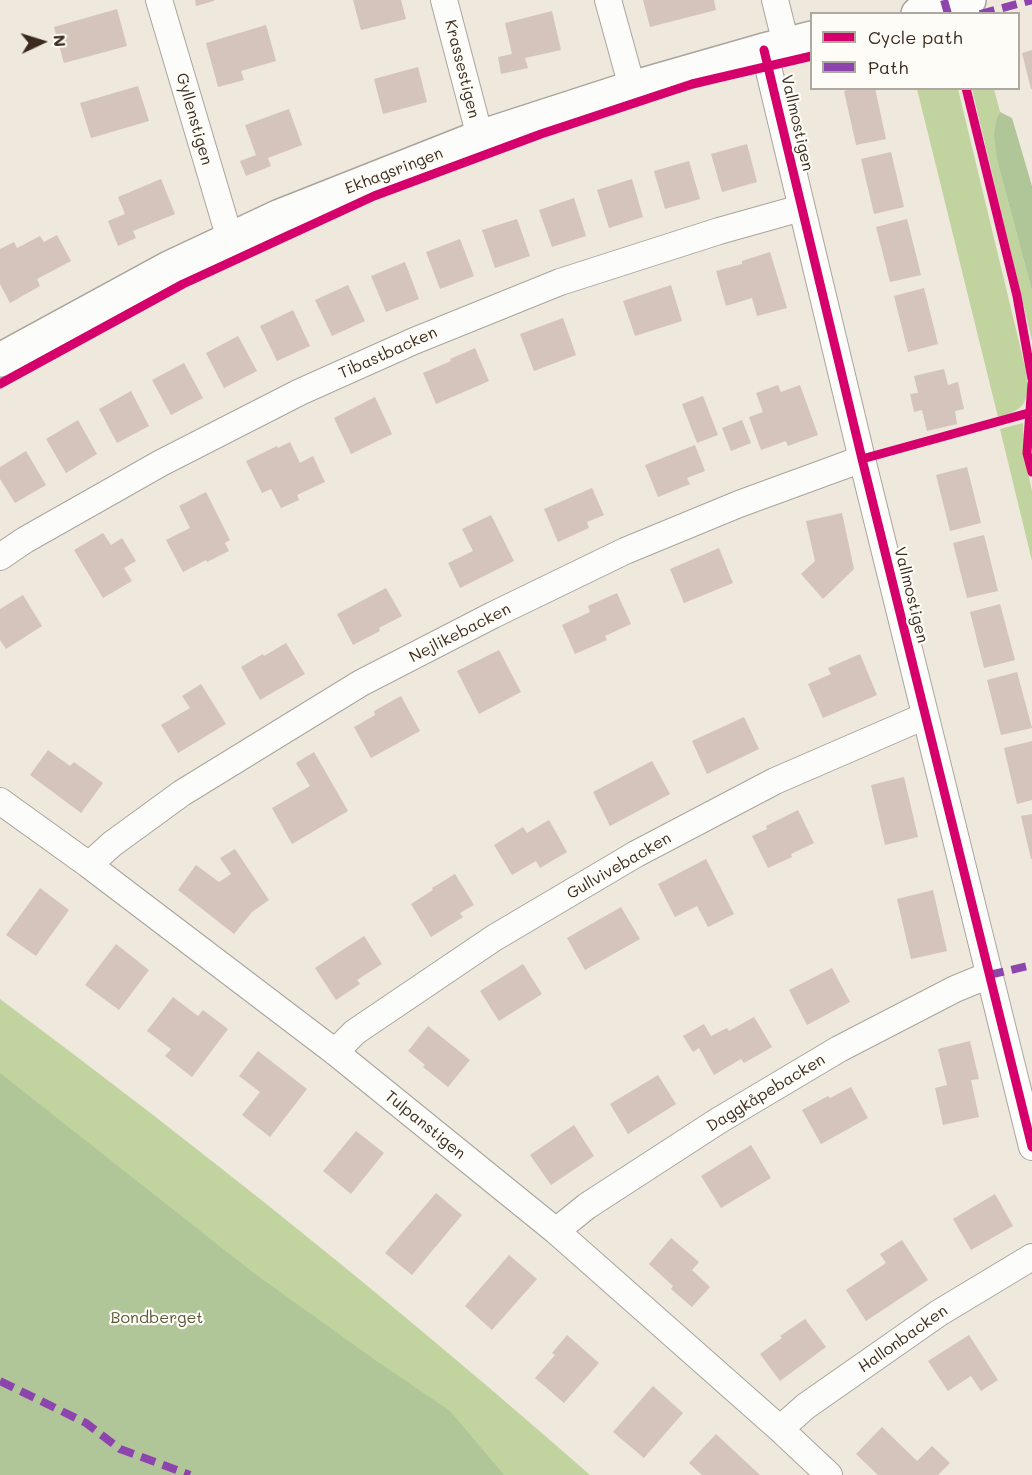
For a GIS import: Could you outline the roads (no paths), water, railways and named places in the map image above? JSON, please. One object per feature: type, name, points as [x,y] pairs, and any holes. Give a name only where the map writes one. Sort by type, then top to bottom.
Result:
[{"type":"street","name":"Gyllenstigen","points":[[159,0],[230,239]]},
{"type":"street","name":"Krassestigen","points":[[444,0],[480,137]]},
{"type":"street","points":[[609,0],[632,87]]},
{"type":"street","name":"Vallmostigen","points":[[775,0],[787,44],[801,208],[1032,1147]]},
{"type":"street","points":[[925,12],[969,0]]},
{"type":"street","name":"Ekhagsringen","points":[[2,354],[169,268],[280,216],[480,137],[632,87],[787,44]]},
{"type":"street","name":"Tibastbacken","points":[[0,556],[161,462],[300,392],[414,340],[560,282],[801,208]]},
{"type":"street","name":"Nejlikebacken","points":[[90,865],[112,844],[182,794],[361,683],[625,551],[739,504],[862,459]]},
{"type":"street","name":"Gullvivebacken","points":[[335,1052],[355,1032],[494,938],[636,854],[775,781],[925,716]]},
{"type":"street","name":"Tulpanstigen","points":[[0,801],[90,865],[335,1052],[556,1232],[829,1475]]},
{"type":"street","name":"Daggkåpebacken","points":[[556,1232],[587,1206],[718,1121],[839,1049],[955,989],[989,975]]},
{"type":"street","name":"Hallonbacken","points":[[780,1429],[806,1406],[939,1313],[1032,1257]]},
{"type":"park label","name":"Bondberget","points":[[157,1318]]}]
